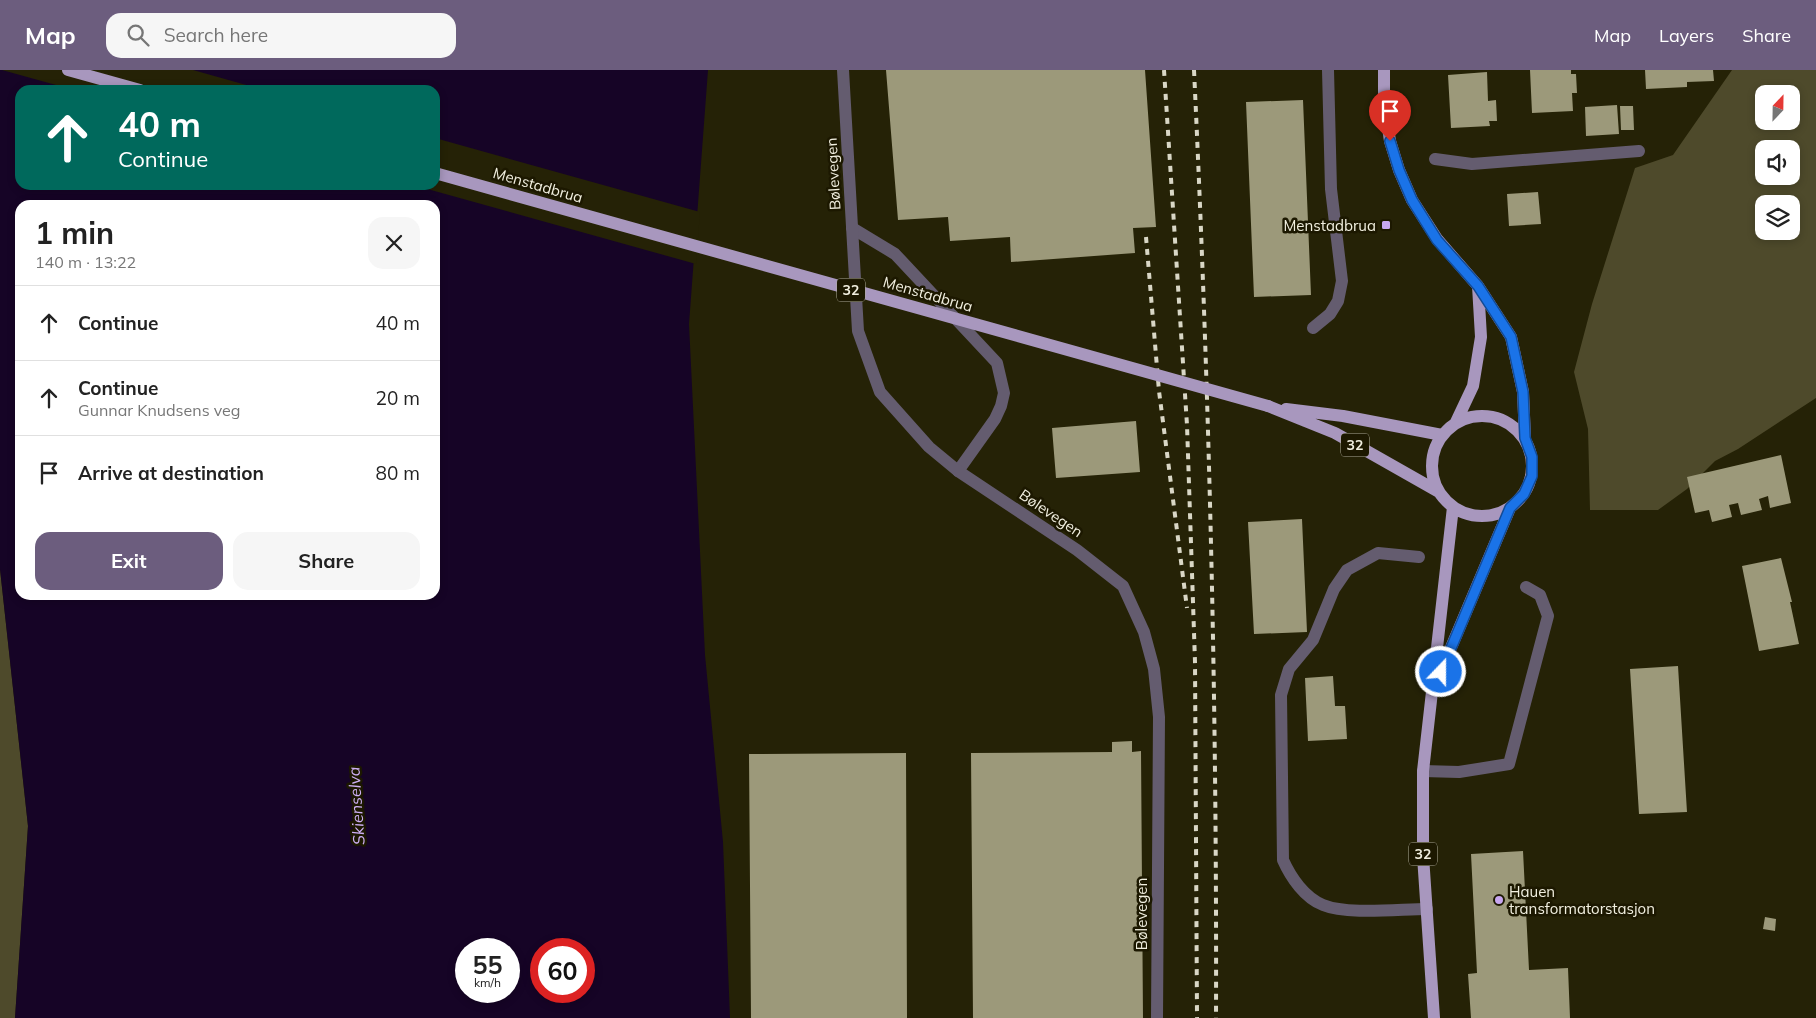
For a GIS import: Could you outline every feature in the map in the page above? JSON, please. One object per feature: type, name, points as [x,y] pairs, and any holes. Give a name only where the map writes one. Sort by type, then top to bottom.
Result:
[{"type":"main road","points":[[68,70],[122,85]]},
{"type":"main road","name":"32","points":[[1384,70],[1384,101],[1390,141],[1399,170],[1412,200],[1437,240],[1478,286],[1511,337],[1523,392],[1525,438],[1532,457],[1532,476],[1524,494],[1510,508],[1434,690]]},
{"type":"main road","name":"Menstadbrua","points":[[440,174],[1268,406],[1335,433],[1439,492]]},
{"type":"main road","name":"32","points":[[1478,286],[1481,337],[1473,386],[1456,422],[1442,435],[1433,452],[1432,473],[1439,492],[1453,507],[1472,515],[1491,515],[1510,508]]},
{"type":"main road","name":"Menstadbrua","points":[[1268,406],[1343,416],[1442,435]]},
{"type":"main road","name":"32","points":[[1456,422],[1474,416],[1493,416],[1511,424],[1525,438]]},
{"type":"main road","name":"32","points":[[1434,1018],[1422,815],[1423,772],[1434,690],[1453,507]]},
{"type":"street","name":"Bølevegen","points":[[844,70],[858,331],[880,392],[929,447],[958,471],[1077,550],[1123,586],[1144,632],[1154,669],[1159,717],[1157,1018]]},
{"type":"street","points":[[1313,328],[1330,314],[1334,308],[1338,301],[1342,281],[1331,189],[1328,70]]},
{"type":"street","points":[[1435,159],[1472,164],[1639,151]]},
{"type":"street","points":[[852,228],[896,254],[997,362],[1004,393],[1001,406],[995,419],[958,471]]},
{"type":"street","points":[[1419,557],[1378,553],[1348,570],[1334,589],[1313,640],[1289,669],[1281,695],[1283,860],[1291,877],[1309,896],[1323,905],[1347,910],[1427,909]]},
{"type":"street","points":[[1423,772],[1459,772],[1508,764],[1548,616],[1540,595],[1526,587]]},
{"type":"shaded area","points":[[1732,70],[1816,70],[1816,398],[1738,449],[1715,461],[1687,489],[1658,510],[1590,510],[1588,429],[1574,372],[1592,304],[1635,168],[1673,155]]},
{"type":"shaded area","points":[[0,569],[28,826],[15,1018],[0,1018]]},
{"type":"water","name":"Skienselva","points":[[0,70],[708,70],[689,324],[705,655],[723,842],[730,1018],[15,1018],[28,826],[0,569]]},
{"type":"pier","points":[[2,70],[193,70],[246,85],[56,85]]},
{"type":"pier","points":[[440,139],[700,212],[696,264],[431,190],[440,190]]},
{"type":"building","points":[[886,70],[1145,70],[1156,227],[1133,228],[1135,253],[1011,262],[1010,237],[950,241],[948,217],[898,220]]},
{"type":"building","points":[[1530,70],[1571,70],[1571,74],[1576,74],[1577,93],[1572,93],[1573,111],[1532,113]]},
{"type":"building","points":[[1645,70],[1713,70],[1714,81],[1687,82],[1687,87],[1646,89]]},
{"type":"building","points":[[1487,72],[1488,101],[1496,100],[1497,121],[1489,121],[1490,126],[1451,128],[1448,75]]},
{"type":"building","points":[[1303,100],[1311,295],[1254,297],[1246,102]]},
{"type":"building","points":[[1617,105],[1619,134],[1586,136],[1585,107]]},
{"type":"building","points":[[1620,106],[1633,106],[1634,130],[1621,130]]},
{"type":"building","points":[[1538,192],[1541,224],[1509,226],[1507,194]]},
{"type":"building","points":[[1136,421],[1140,472],[1056,478],[1052,428]]},
{"type":"building","points":[[1781,455],[1791,503],[1770,508],[1768,496],[1759,499],[1762,510],[1741,515],[1738,503],[1729,505],[1732,517],[1712,522],[1709,510],[1695,513],[1687,477]]},
{"type":"building","points":[[1302,519],[1307,632],[1254,634],[1248,522]]},
{"type":"building","points":[[1781,558],[1792,602],[1790,602],[1799,644],[1759,651],[1742,566]]},
{"type":"building","points":[[1678,666],[1687,812],[1639,814],[1630,669]]},
{"type":"building","points":[[1333,676],[1335,706],[1345,706],[1347,739],[1308,741],[1305,678]]},
{"type":"building","points":[[1132,741],[1132,752],[1141,751],[1143,1018],[973,1018],[971,753],[1112,752],[1112,742]]},
{"type":"building","points":[[906,753],[907,1018],[751,1018],[749,754]]},
{"type":"building","points":[[1523,851],[1529,970],[1568,968],[1570,1018],[1471,1018],[1468,974],[1477,973],[1471,854]]},
{"type":"building","points":[[1765,917],[1776,919],[1775,931],[1763,929]]},
{"type":"railway","points":[[1164,70],[1187,425],[1195,662],[1197,1018]]},
{"type":"railway","points":[[1194,70],[1211,544],[1216,1018]]},
{"type":"railway","points":[[1146,237],[1159,391],[1187,608]]},
{"type":"place","name":"Menstadbrua","points":[[1386,225]]},
{"type":"place","name":"Hauen transformatorstasjon","points":[[1499,900]]},
{"type":"route","points":[[1390,141],[1399,170],[1412,200],[1437,240],[1478,286],[1511,337],[1523,392],[1525,438],[1532,457],[1532,476],[1524,494],[1510,508],[1441,672]]}]
